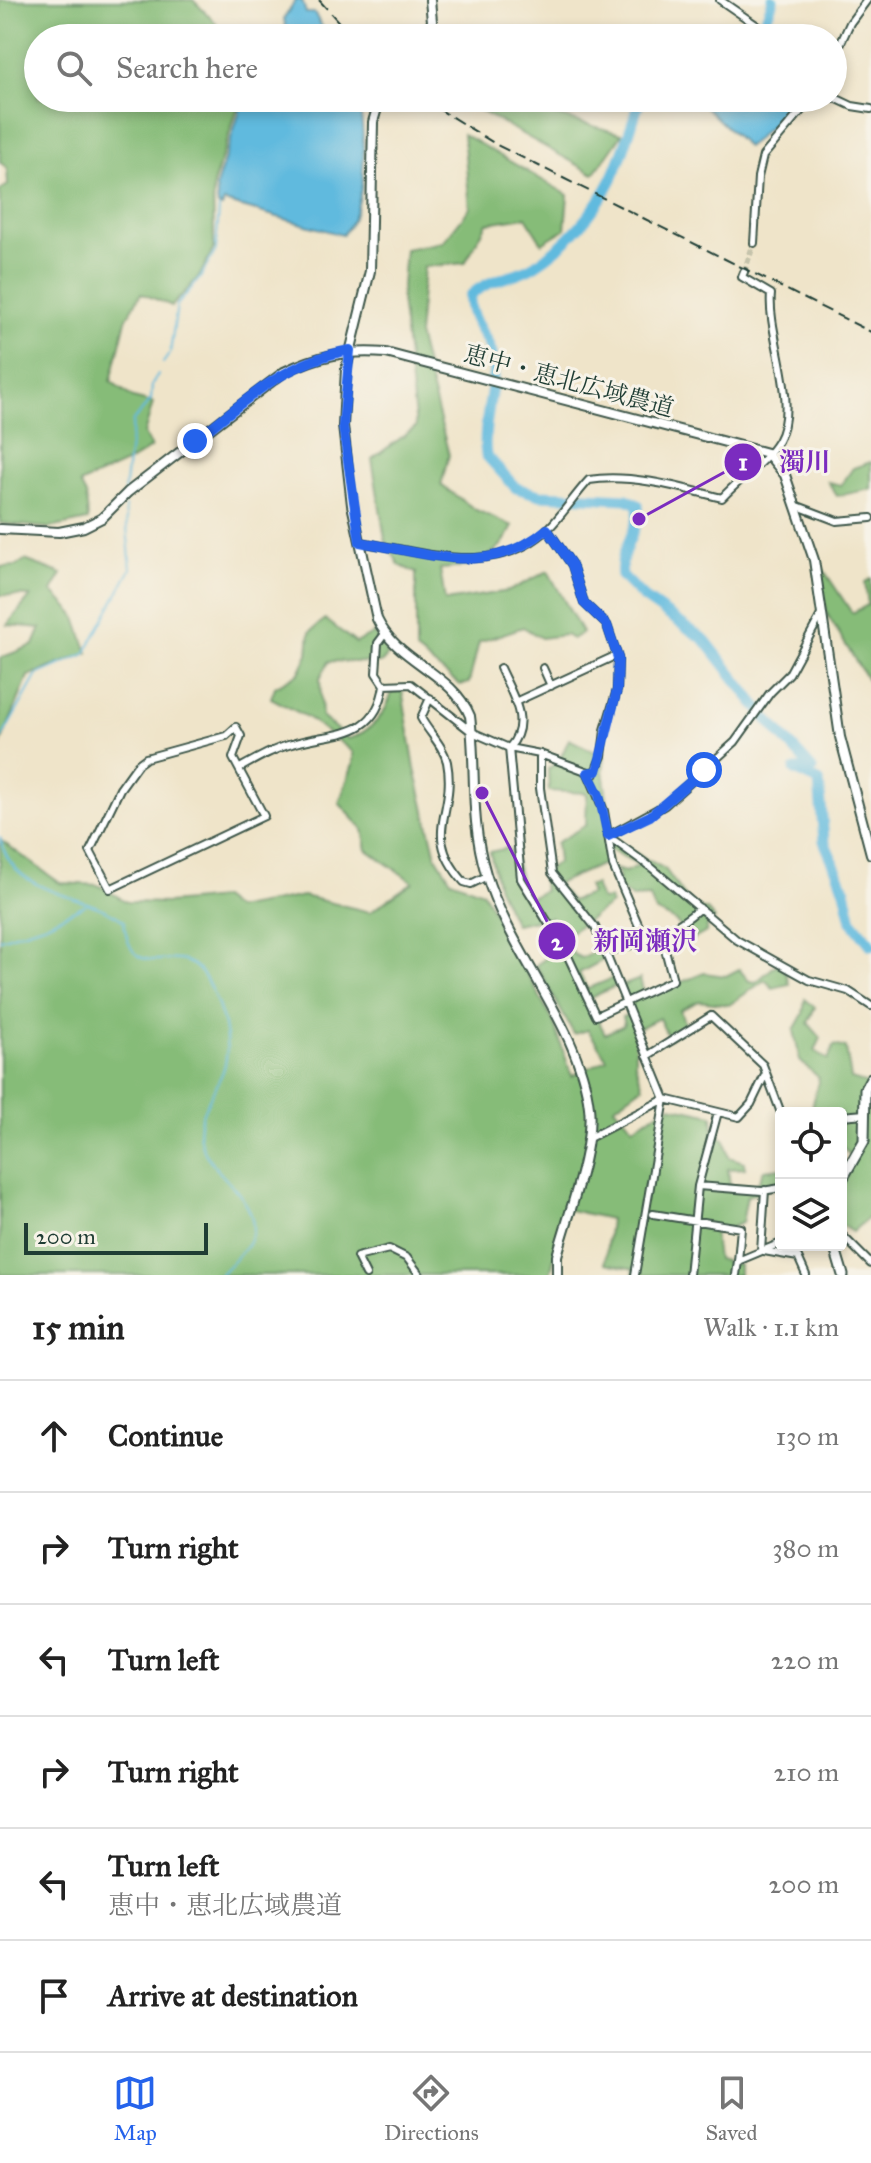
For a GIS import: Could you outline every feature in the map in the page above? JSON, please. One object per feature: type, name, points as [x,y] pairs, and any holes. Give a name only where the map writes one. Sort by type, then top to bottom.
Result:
[{"type":"main road","points":[[843,1179],[864,1141],[867,1114],[865,1089],[871,1078]]},
{"type":"main road","points":[[836,1251],[843,1275]]},
{"type":"street","points":[[430,0],[431,24]]},
{"type":"street","points":[[720,0],[752,24]]},
{"type":"street","points":[[847,30],[867,0]]},
{"type":"street","points":[[847,104],[871,109]]},
{"type":"street","points":[[376,112],[373,122],[370,271],[350,350],[343,426],[360,542],[377,619],[384,635],[464,700],[472,732],[474,832],[487,876],[507,929],[554,1009],[589,1109],[587,1140],[557,1256],[557,1275]]},
{"type":"street","points":[[754,243],[758,177],[763,156],[800,112]]},
{"type":"street","points":[[360,542],[480,560],[510,554],[547,529],[589,480],[618,479],[722,498],[778,440],[783,425],[779,354],[771,294],[748,284],[742,277],[744,272]]},
{"type":"street","name":"恵中・恵北広域農道","points":[[0,529],[59,532],[84,527],[102,518],[128,492],[284,372],[311,359],[350,350],[386,353],[767,453]]},
{"type":"street","points":[[767,453],[785,475],[814,560],[840,737],[871,854]]},
{"type":"street","points":[[795,505],[837,521],[871,518]]},
{"type":"street","points":[[384,685],[411,684],[472,732],[509,748],[540,754],[588,773],[597,771],[617,690],[617,655],[607,625],[584,603],[572,565],[547,529]]},
{"type":"street","points":[[608,836],[665,805],[735,742],[770,693],[789,674],[822,613]]},
{"type":"street","points":[[240,768],[290,744],[339,735],[360,727],[378,707],[384,685],[376,673],[378,643],[384,635]]},
{"type":"street","points":[[515,702],[617,655]]},
{"type":"street","points":[[500,668],[522,719],[516,740],[509,748],[521,879],[565,950],[596,1016],[673,980],[661,934]]},
{"type":"street","points":[[543,668],[551,686]]},
{"type":"street","points":[[430,698],[421,718],[442,749],[448,775],[442,850],[464,882],[471,884],[487,876]]},
{"type":"street","points":[[236,727],[241,736],[233,758],[240,768],[264,816],[110,889],[90,851],[120,789],[138,764],[146,758],[226,736],[236,727]]},
{"type":"street","points":[[540,754],[540,788],[552,873],[595,927],[665,1099],[635,1275]]},
{"type":"street","points":[[588,773],[599,795],[613,866],[645,940]]},
{"type":"street","points":[[608,836],[652,868],[737,940],[809,980],[848,991],[871,1006]]},
{"type":"street","points":[[605,953],[685,924],[700,908]]},
{"type":"street","points":[[647,1056],[711,1016],[766,1073],[779,1107]]},
{"type":"street","points":[[587,1140],[665,1099],[739,1117],[766,1073]]},
{"type":"street","points":[[689,1275],[698,1186],[718,1112]]},
{"type":"street","points":[[847,1116],[867,1114]]},
{"type":"street","points":[[698,1186],[775,1189]]},
{"type":"street","points":[[761,1251],[765,1190]]},
{"type":"street","points":[[653,1214],[741,1228],[736,1275]]},
{"type":"street","points":[[847,1240],[871,1264]]},
{"type":"street","points":[[738,1261],[775,1245]]},
{"type":"street","points":[[366,1275],[357,1257],[380,1249],[400,1254],[420,1275]]},
{"type":"street","points":[[761,1251],[787,1252],[798,1257],[806,1275]]},
{"type":"green space","points":[[0,0],[193,0],[215,22],[24,24],[24,112],[236,112],[213,185],[214,248],[199,277],[172,306],[141,293],[126,320],[111,381],[133,398],[153,403],[144,434],[151,447],[126,463],[80,484],[86,495],[88,520],[50,528],[0,523],[0,190],[8,185],[7,168],[0,162]]},
{"type":"green space","points":[[483,112],[548,112],[622,134],[594,174]]},
{"type":"green space","points":[[463,134],[568,195],[565,229],[542,243],[526,217],[487,223],[465,263],[424,267],[418,335],[449,455],[441,485],[476,510],[513,526],[500,546],[484,559],[440,569],[445,601],[509,591],[548,571],[582,633],[572,639],[565,635],[541,638],[523,627],[479,642],[469,683],[460,685],[416,651],[416,573],[399,565],[385,539],[372,459],[416,427],[401,299],[405,249],[443,242],[470,208]]},
{"type":"green space","points":[[871,462],[871,489],[837,496],[828,482],[841,485],[853,468]]},
{"type":"green space","points":[[25,560],[62,574],[52,591],[75,615],[88,653],[28,676],[0,746],[0,658],[34,645],[41,628],[7,625],[31,596],[0,595],[0,567],[16,566]]},
{"type":"green space","points":[[817,567],[823,569],[852,613],[868,605],[865,582],[871,579],[871,686],[827,614]]},
{"type":"green space","points":[[325,619],[356,643],[374,633],[388,655],[381,663],[329,661],[320,679],[322,717],[348,739],[370,727],[386,708],[392,692],[402,690],[415,769],[436,856],[451,880],[483,892],[553,1021],[572,1076],[607,1059],[588,1030],[574,1034],[536,965],[559,949],[551,917],[515,924],[498,888],[490,852],[507,848],[514,854],[525,900],[544,891],[541,873],[558,862],[556,843],[586,825],[587,793],[549,791],[548,769],[559,761],[569,739],[605,757],[603,770],[613,841],[665,869],[692,906],[707,910],[715,919],[708,923],[706,932],[692,940],[675,921],[655,911],[650,897],[632,898],[617,887],[619,875],[615,869],[625,872],[640,865],[608,849],[605,853],[610,861],[556,884],[571,901],[591,894],[588,886],[595,885],[601,900],[609,899],[611,904],[565,936],[573,954],[581,958],[601,949],[605,959],[579,973],[587,989],[613,978],[616,986],[588,999],[605,1034],[624,1025],[622,1017],[628,1015],[622,986],[640,979],[645,997],[704,973],[726,976],[739,969],[749,981],[756,982],[777,964],[786,972],[789,984],[773,988],[765,980],[729,1005],[699,1001],[680,1010],[686,1028],[669,1039],[659,1018],[635,1030],[635,1064],[643,1086],[614,1107],[633,1127],[670,1106],[713,1115],[714,1132],[725,1140],[729,1157],[744,1162],[745,1168],[728,1169],[730,1186],[757,1185],[764,1170],[775,1169],[775,1188],[747,1196],[742,1223],[714,1234],[717,1259],[739,1265],[739,1275],[633,1275],[634,1269],[605,1263],[610,1219],[565,1209],[550,1275],[0,1275],[0,840],[60,883],[98,885],[127,902],[168,903],[221,898],[235,909],[303,896],[370,912],[413,882],[367,850],[363,829],[339,803],[353,764],[353,752],[307,717],[271,698],[275,687],[299,673],[308,654],[310,632]]},
{"type":"green space","points":[[805,999],[815,1007],[808,1023],[821,1038],[815,1051],[828,1060],[834,1045],[846,1048],[851,1079],[871,1085],[871,1215],[852,1232],[847,1229],[847,1161],[851,1157],[847,1152],[847,1107],[812,1107],[819,1078],[800,1061],[794,1030],[803,1014]]},
{"type":"water","points":[[296,0],[302,0],[306,13],[314,13],[321,24],[285,24],[284,18]]},
{"type":"water","points":[[240,112],[360,112],[363,150],[361,188],[351,222],[342,235],[224,202],[222,207],[218,206],[216,186]]},
{"type":"water","points":[[711,112],[786,112],[747,147]]},
{"type":"waterway","points":[[764,24],[773,0]]},
{"type":"waterway","points":[[636,112],[612,179],[579,227],[535,265],[486,285],[470,296],[474,320],[489,346],[494,364],[486,455],[516,488],[540,495],[627,499],[638,505],[636,523],[623,557],[622,576],[644,598],[705,640],[766,718],[812,769],[795,770],[819,781],[824,841],[845,890],[852,921],[871,945]]},
{"type":"waterway","points":[[163,363],[170,353],[177,305],[200,278],[216,250],[219,208]]},
{"type":"waterway","points":[[124,492],[133,421],[151,400],[152,385],[158,374]]},
{"type":"waterway","points":[[0,741],[37,675],[85,654],[131,569],[125,507]]},
{"type":"waterway","points":[[0,837],[7,857],[19,872],[34,883],[108,911],[124,921],[129,943],[137,955],[147,959],[185,961],[197,968],[208,983],[221,1014],[227,1049],[223,1071],[200,1121],[200,1139],[211,1162],[245,1202],[253,1226],[246,1246],[220,1275]]},
{"type":"waterway","points":[[0,939],[46,924],[85,905]]},
{"type":"tunnel","points":[[744,272],[754,243]]},
{"type":"railway","points":[[319,0],[340,24]]},
{"type":"railway","points":[[444,112],[497,145],[871,332]]},
{"type":"place","name":"濁川","points":[[639,519]]},
{"type":"place","name":"新岡瀬沢","points":[[482,793]]},
{"type":"route","points":[[195,441],[284,372],[311,359],[350,350],[343,426],[352,505],[360,542],[480,560],[510,554],[547,529],[572,565],[584,603],[607,625],[618,658],[617,690],[605,730],[602,756],[597,771],[588,773],[599,795],[608,836],[650,816],[704,770]]}]
